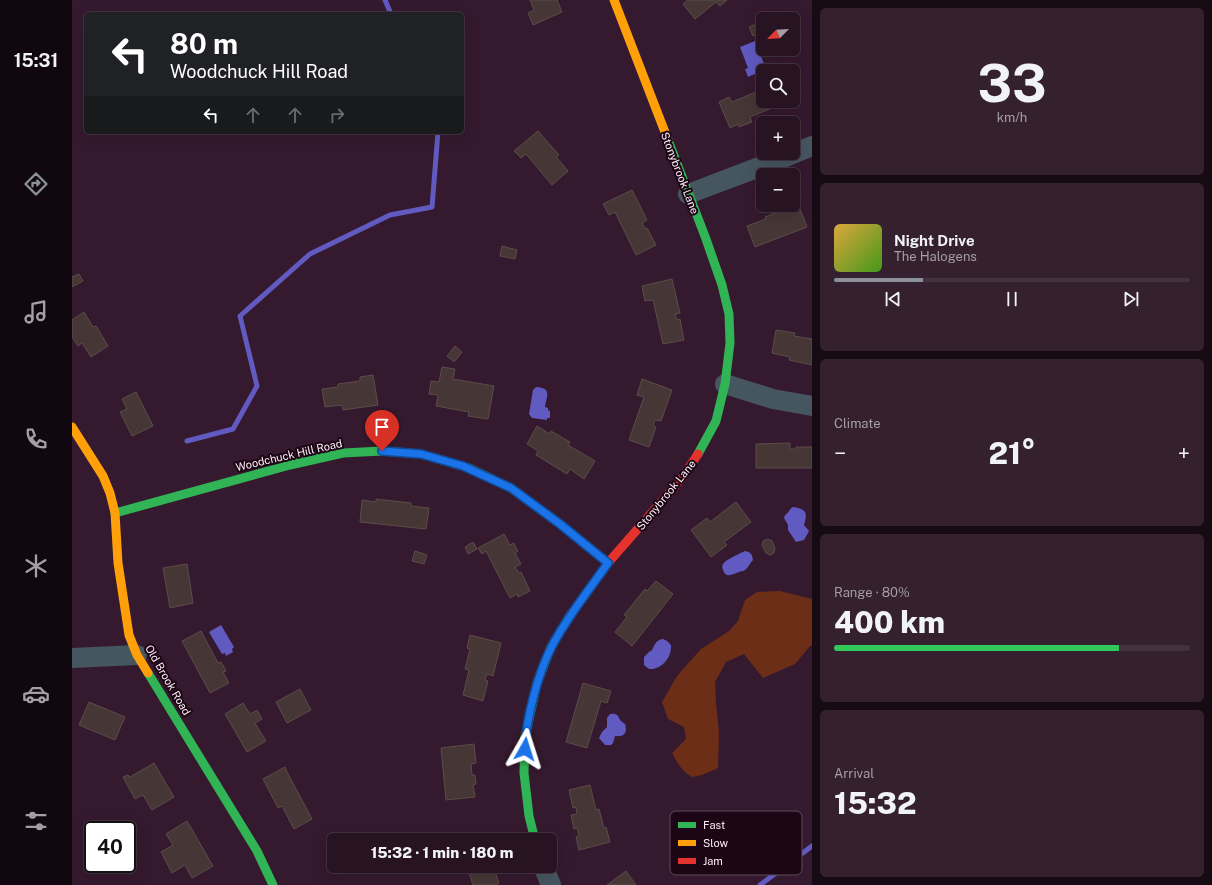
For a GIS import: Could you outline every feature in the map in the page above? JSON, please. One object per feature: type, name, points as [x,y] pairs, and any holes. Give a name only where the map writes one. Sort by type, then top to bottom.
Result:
[{"type":"street","name":"Stonybrook Lane","points":[[533,833],[529,816],[524,773],[525,737],[537,683],[552,647],[569,618],[608,563],[682,478],[702,448],[716,421],[725,384],[730,343],[729,314],[722,285],[614,0]]},
{"type":"street","points":[[688,194],[812,146]]},
{"type":"street","points":[[725,384],[773,399],[812,406]]},
{"type":"street","name":"Old Brook Road","points":[[72,428],[103,476],[110,493],[115,513],[118,563],[123,601],[130,635],[137,655],[257,851],[273,885]]},
{"type":"street","name":"Woodchuck Hill Road","points":[[115,513],[290,465],[343,453],[382,451],[421,454],[469,468],[511,488],[560,524],[608,563]]},
{"type":"street","points":[[72,658],[137,655]]},
{"type":"street","points":[[546,873],[551,885]]},
{"type":"shaded area","points":[[755,41],[756,56],[761,56],[764,64],[756,64],[756,73],[748,77],[745,69],[748,68],[740,47]]},
{"type":"shaded area","points":[[536,387],[544,389],[547,393],[545,407],[550,411],[550,418],[547,418],[547,420],[532,418],[529,414],[533,390]]},
{"type":"shaded area","points":[[793,507],[801,509],[805,512],[806,517],[804,525],[809,531],[804,540],[796,542],[788,530],[788,525],[784,518]]},
{"type":"shaded area","points":[[745,551],[751,554],[753,560],[747,568],[732,575],[724,573],[722,566],[724,562]]},
{"type":"shaded area","points":[[780,591],[812,599],[812,645],[795,664],[763,678],[744,654],[726,662],[715,682],[719,733],[718,768],[702,775],[692,777],[680,766],[672,753],[686,739],[684,727],[668,719],[662,702],[677,676],[701,649],[729,631],[738,621],[745,600],[757,592]]},
{"type":"shaded area","points":[[221,625],[234,647],[232,649],[233,652],[226,656],[225,653],[222,654],[209,632]]},
{"type":"shaded area","points":[[663,639],[671,645],[670,654],[662,665],[654,669],[649,669],[644,665],[644,657],[652,650],[657,641]]},
{"type":"shaded area","points":[[610,714],[617,715],[625,724],[626,732],[621,736],[615,736],[611,745],[605,745],[599,738],[607,727],[607,718]]},
{"type":"building","points":[[530,0],[557,0],[562,12],[533,25],[528,13],[534,10]]},
{"type":"building","points":[[688,0],[727,0],[720,6],[716,2],[695,19],[683,4]]},
{"type":"building","points":[[756,24],[756,35],[753,36],[749,27]]},
{"type":"building","points":[[756,92],[756,108],[772,108],[750,117],[752,122],[739,127],[739,124],[730,128],[719,102],[729,97],[732,102]]},
{"type":"building","points":[[538,131],[559,155],[556,157],[568,171],[552,185],[526,154],[521,158],[514,151]]},
{"type":"building","points":[[632,190],[647,220],[642,223],[645,229],[647,228],[656,245],[636,255],[615,212],[609,215],[603,204]]},
{"type":"building","points":[[800,209],[807,227],[755,247],[747,226],[766,219],[765,217],[778,212],[800,212]]},
{"type":"building","points":[[502,246],[517,250],[515,259],[500,256]]},
{"type":"building","points":[[79,274],[83,281],[72,287],[72,277]]},
{"type":"building","points":[[672,279],[680,313],[675,314],[677,320],[680,319],[684,340],[663,344],[653,300],[645,301],[642,286]]},
{"type":"building","points":[[84,312],[93,327],[96,326],[108,346],[91,357],[82,343],[78,346],[72,337],[72,320]]},
{"type":"building","points":[[776,330],[795,333],[794,336],[812,339],[812,365],[789,360],[790,357],[772,353]]},
{"type":"building","points":[[455,346],[462,352],[454,362],[447,356]]},
{"type":"building","points":[[442,367],[455,369],[453,379],[494,386],[488,419],[468,416],[469,412],[436,406],[438,395],[429,394],[431,381],[439,382]]},
{"type":"building","points":[[373,375],[378,405],[343,410],[342,405],[325,407],[322,389],[338,387],[338,384],[360,381],[360,377]]},
{"type":"building","points":[[642,379],[672,390],[661,421],[655,420],[653,425],[656,427],[649,447],[629,440],[644,397],[637,395]]},
{"type":"building","points":[[136,392],[153,426],[132,436],[120,412],[127,409],[122,399]]},
{"type":"building","points":[[537,426],[550,434],[551,431],[570,442],[568,445],[595,461],[584,479],[570,469],[567,474],[536,455],[538,451],[527,444]]},
{"type":"building","points":[[790,443],[790,449],[796,449],[796,447],[812,447],[812,468],[756,468],[756,444]]},
{"type":"building","points":[[376,499],[411,503],[411,506],[429,508],[426,529],[360,522],[362,500],[376,502]]},
{"type":"building","points":[[736,502],[751,522],[724,542],[727,545],[711,557],[691,530],[707,518],[710,522]]},
{"type":"building","points":[[504,534],[510,545],[514,543],[518,551],[515,553],[521,564],[515,567],[519,573],[521,572],[530,591],[518,597],[517,594],[510,598],[486,551],[482,554],[478,548]]},
{"type":"building","points":[[768,539],[772,541],[775,548],[774,553],[770,555],[766,553],[762,545],[763,541]]},
{"type":"building","points":[[473,542],[477,549],[468,554],[465,547]]},
{"type":"building","points":[[415,551],[427,555],[424,564],[412,561]]},
{"type":"building","points":[[187,564],[193,603],[170,608],[163,568]]},
{"type":"building","points":[[656,581],[673,594],[632,646],[615,632],[627,617],[624,615],[645,589],[647,591]]},
{"type":"building","points":[[201,631],[218,663],[221,662],[226,671],[223,672],[229,683],[210,693],[182,641]]},
{"type":"building","points":[[470,635],[501,643],[493,676],[487,674],[485,680],[488,681],[483,701],[463,695],[469,670],[465,669],[470,649],[467,648]]},
{"type":"building","points":[[583,683],[611,691],[607,703],[601,701],[587,748],[566,742]]},
{"type":"building","points":[[300,689],[311,710],[287,723],[276,702]]},
{"type":"building","points":[[89,702],[125,717],[115,740],[79,725]]},
{"type":"building","points":[[243,703],[250,714],[257,710],[262,719],[255,723],[266,741],[247,752],[225,714]]},
{"type":"building","points":[[474,744],[476,763],[471,764],[472,775],[475,775],[476,784],[473,785],[475,797],[446,800],[441,748]]},
{"type":"building","points":[[154,763],[174,797],[152,810],[143,795],[135,799],[123,777],[128,775],[130,777]]},
{"type":"building","points":[[285,767],[312,819],[294,829],[282,806],[278,808],[263,779]]},
{"type":"building","points":[[590,785],[596,810],[599,809],[604,828],[606,827],[610,842],[579,850],[576,837],[579,836],[577,828],[574,829],[571,815],[577,814],[576,807],[573,808],[569,790]]},
{"type":"building","points":[[187,821],[213,866],[192,878],[185,865],[172,873],[161,852],[173,845],[166,834]]},
{"type":"building","points":[[626,871],[636,885],[607,885]]},
{"type":"building","points":[[469,873],[495,873],[499,883],[496,885],[473,885]]},
{"type":"waterway","points":[[385,0],[390,12]]},
{"type":"waterway","points":[[187,441],[233,429],[257,386],[240,316],[310,254],[390,215],[432,207],[438,134]]},
{"type":"waterway","points":[[802,854],[812,846]]},
{"type":"waterway","points":[[760,885],[773,875]]},
{"type":"traffic: fast","points":[[668,140],[706,239],[722,285],[729,314],[730,343],[725,384],[716,421],[698,454]]},
{"type":"traffic: fast","points":[[115,513],[290,465],[343,453],[382,451],[421,454],[469,468],[511,488],[560,524],[608,563]]},
{"type":"traffic: fast","points":[[533,833],[529,816],[524,773],[525,737],[537,683],[551,647],[569,617],[588,591]]},
{"type":"traffic: fast","points":[[148,673],[257,851],[273,885]]},
{"type":"traffic: slow","points":[[614,0],[668,140]]},
{"type":"traffic: slow","points":[[72,427],[103,476],[110,493],[115,513],[118,563],[129,635],[137,655],[148,673]]},
{"type":"traffic: jam","points":[[588,591],[608,563],[682,478],[698,454]]},
{"type":"route","points":[[382,451],[421,454],[463,466],[511,488],[560,524],[608,563],[569,618],[552,647],[537,683],[525,737],[525,749]]}]
